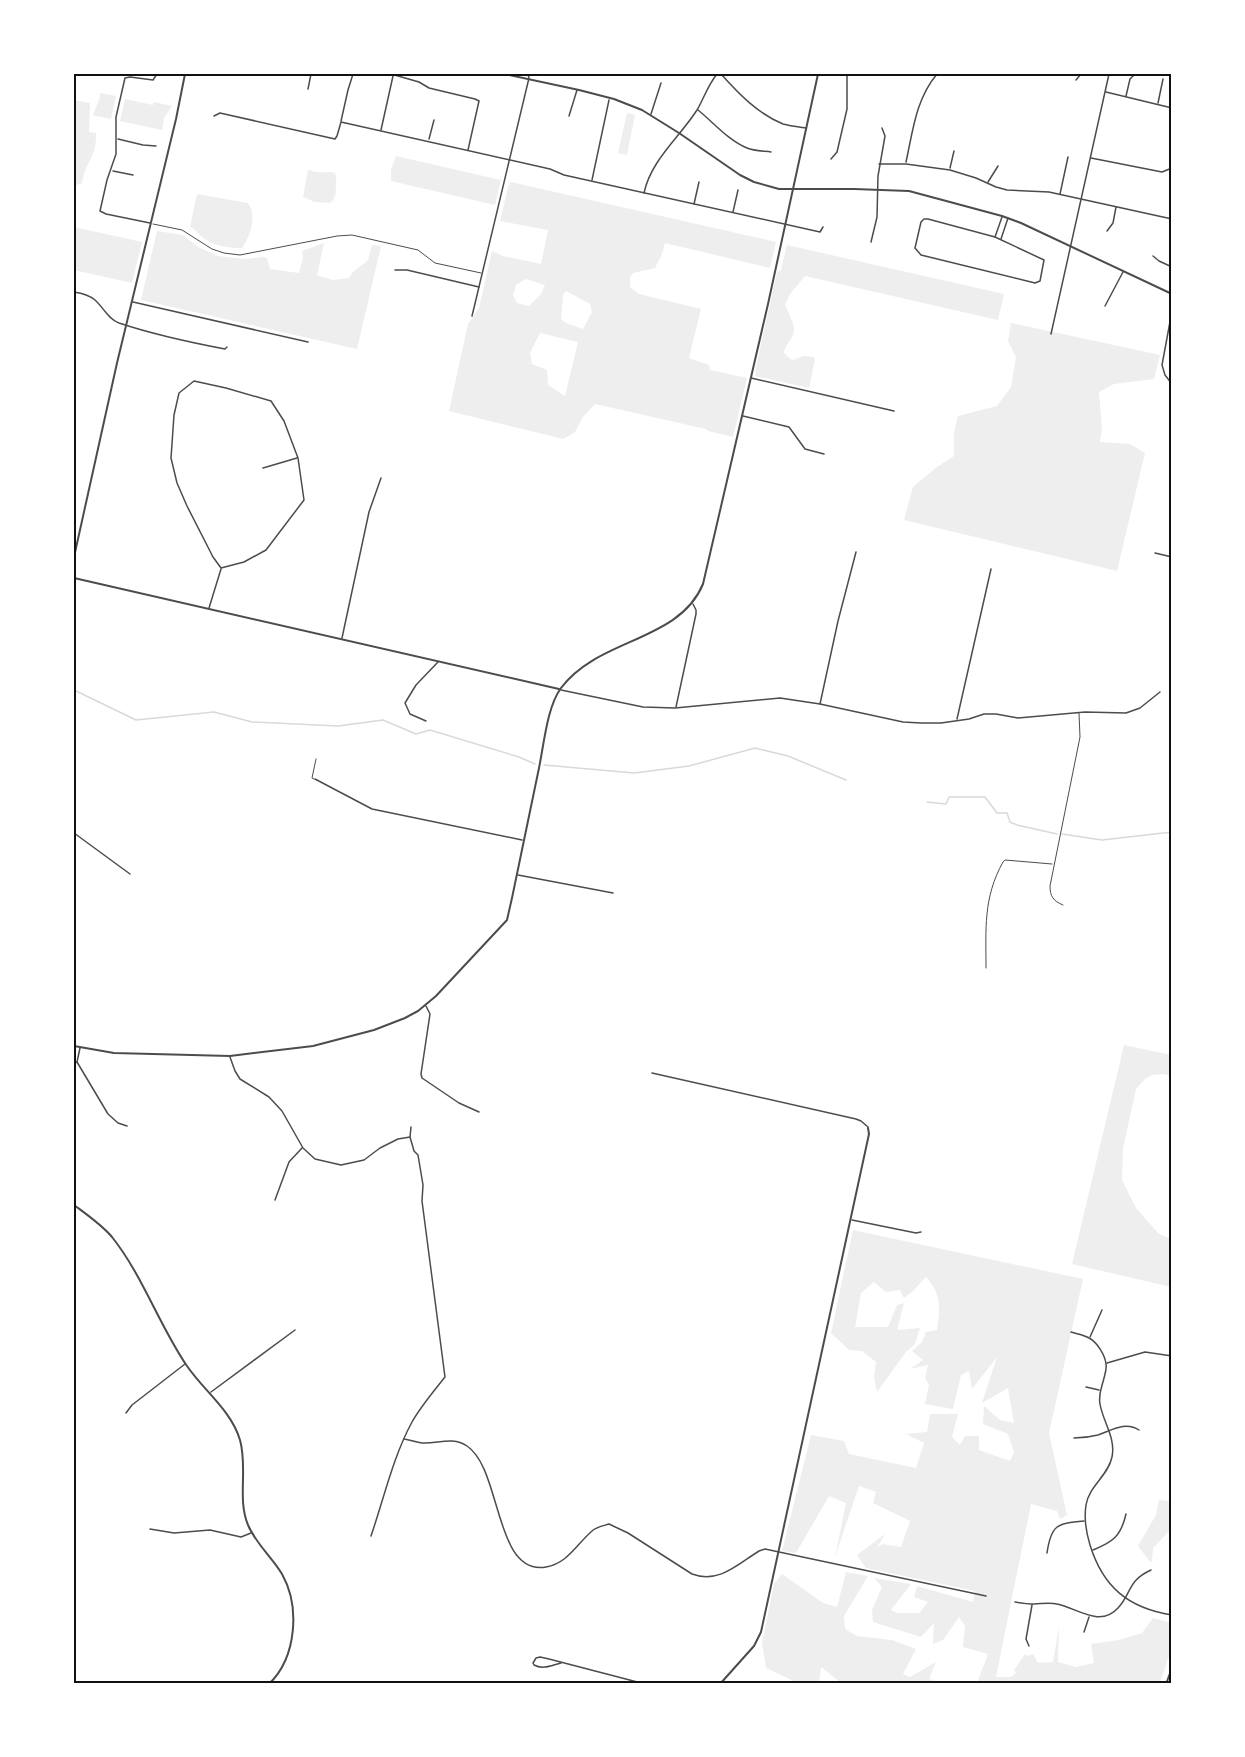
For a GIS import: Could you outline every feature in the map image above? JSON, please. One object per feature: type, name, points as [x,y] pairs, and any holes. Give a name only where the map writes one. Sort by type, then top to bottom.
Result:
[{"type":"street","points":[[151,223],[100,211],[116,154],[116,117],[125,78],[153,80],[157,74]]},
{"type":"street","points":[[74,557],[185,74]]},
{"type":"street","points":[[308,89],[311,74]]},
{"type":"street","points":[[214,116],[220,113],[335,139],[338,136],[353,74]]},
{"type":"street","points":[[381,130],[392,74],[419,82],[429,88],[479,101],[468,150]]},
{"type":"street","points":[[505,74],[610,98],[651,115],[740,176],[754,182],[778,189],[854,189],[909,191],[924,194],[1008,218],[1172,294]]},
{"type":"street","points":[[472,316],[529,78],[528,74]]},
{"type":"street","points":[[644,194],[650,172],[697,110],[717,74]]},
{"type":"street","points":[[721,74],[736,91],[771,118],[784,124],[806,128]]},
{"type":"street","points":[[74,1046],[114,1053],[230,1056],[251,1055],[330,1042],[391,1024],[426,1005],[452,981],[486,940],[507,920],[550,714],[560,689],[596,657],[664,626],[676,618],[692,603],[705,578],[818,74]]},
{"type":"street","points":[[831,159],[837,152],[847,109],[847,74]]},
{"type":"street","points":[[906,164],[918,105],[937,74]]},
{"type":"street","points":[[1076,80],[1081,74]]},
{"type":"street","points":[[1051,334],[1109,74]]},
{"type":"street","points":[[1126,96],[1130,79],[1134,75]]},
{"type":"street","points":[[1158,104],[1163,79]]},
{"type":"street","points":[[651,115],[661,83]]},
{"type":"street","points":[[569,116],[577,89]]},
{"type":"street","points":[[1105,92],[1172,108]]},
{"type":"street","points":[[592,181],[610,98]]},
{"type":"street","points":[[697,110],[712,124],[745,147],[771,152]]},
{"type":"street","points":[[429,141],[434,120]]},
{"type":"street","points":[[341,122],[550,169],[564,175],[694,205],[820,232],[823,226]]},
{"type":"street","points":[[871,242],[877,217],[879,164],[885,136],[882,128]]},
{"type":"street","points":[[117,138],[156,146]]},
{"type":"street","points":[[950,170],[954,151]]},
{"type":"street","points":[[1060,195],[1068,157]]},
{"type":"street","points":[[1091,158],[1162,172],[1172,168]]},
{"type":"street","points":[[879,164],[906,164],[950,170],[1007,190],[1040,191],[1172,219]]},
{"type":"street","points":[[988,182],[998,166]]},
{"type":"street","points":[[111,171],[133,175]]},
{"type":"street","points":[[694,205],[699,182]]},
{"type":"street","points":[[733,213],[738,190]]},
{"type":"street","points":[[1107,231],[1113,223],[1116,207]]},
{"type":"street","points":[[995,237],[1002,216]]},
{"type":"street","points":[[1001,240],[1008,218]]},
{"type":"street","points":[[924,219],[995,237],[1044,260],[1040,280],[1035,283],[948,262],[921,255],[915,248],[921,222],[924,219]]},
{"type":"street","points":[[1153,256],[1172,267]]},
{"type":"street","points":[[395,270],[407,270],[480,287]]},
{"type":"street","points":[[1105,306],[1124,271]]},
{"type":"street","points":[[74,292],[91,297],[117,322],[169,338],[225,349],[227,347]]},
{"type":"street","points":[[132,302],[308,342]]},
{"type":"street","points":[[1172,311],[1162,365],[1163,372],[1172,384]]},
{"type":"street","points":[[751,378],[894,411]]},
{"type":"street","points":[[194,381],[271,401],[284,421],[298,458],[304,500],[294,515],[266,550],[244,562],[221,568],[187,506],[177,483],[171,458],[174,414],[179,393],[194,381]]},
{"type":"street","points":[[742,416],[789,427],[805,449],[824,454]]},
{"type":"street","points":[[263,468],[298,458]]},
{"type":"street","points":[[342,639],[369,512],[381,478]]},
{"type":"street","points":[[820,704],[856,552]]},
{"type":"street","points":[[1155,553],[1172,557]]},
{"type":"street","points":[[209,608],[221,568]]},
{"type":"street","points":[[957,720],[991,569]]},
{"type":"street","points":[[74,578],[439,662],[643,706],[675,708],[780,698],[903,722],[941,723],[969,719],[984,714],[1018,718],[1079,713],[1126,713],[1147,704],[1160,692]]},
{"type":"street","points":[[675,708],[696,614],[692,603]]},
{"type":"street","points":[[426,721],[411,714],[405,703],[416,685],[439,662]]},
{"type":"street","points":[[315,779],[372,808],[524,840]]},
{"type":"street","points":[[74,833],[130,873]]},
{"type":"street","points":[[517,874],[613,893]]},
{"type":"street","points":[[426,1005],[430,1014],[422,1078],[459,1103],[478,1112]]},
{"type":"street","points":[[80,1047],[75,1063],[108,1114],[118,1124],[126,1126]]},
{"type":"street","points":[[230,1056],[240,1079],[269,1097],[282,1111],[303,1148],[315,1158],[341,1165],[364,1160],[380,1148],[398,1139],[410,1137]]},
{"type":"street","points":[[652,1073],[856,1119],[868,1128],[869,1134],[761,1632],[754,1646],[720,1683]]},
{"type":"street","points":[[371,1536],[404,1439],[413,1421],[445,1377],[422,1202],[423,1185],[418,1155],[414,1152],[410,1137],[411,1127]]},
{"type":"street","points":[[274,1200],[289,1162],[303,1148]]},
{"type":"street","points":[[74,1205],[111,1237],[137,1277],[170,1338],[186,1363],[232,1423],[240,1440],[244,1507],[248,1524],[256,1540],[281,1572],[290,1589],[293,1608],[291,1643],[284,1662],[269,1683]]},
{"type":"street","points":[[851,1220],[916,1233],[921,1232]]},
{"type":"street","points":[[1090,1338],[1102,1310]]},
{"type":"street","points":[[210,1392],[295,1330]]},
{"type":"street","points":[[1071,1332],[1090,1338],[1097,1344],[1106,1364],[1100,1391],[1102,1411],[1110,1430],[1113,1455],[1108,1469],[1090,1492],[1086,1504],[1085,1521],[1097,1565],[1103,1576],[1124,1598],[1151,1611],[1172,1615]]},
{"type":"street","points":[[1106,1364],[1145,1352],[1172,1356]]},
{"type":"street","points":[[126,1413],[132,1405],[186,1363]]},
{"type":"street","points":[[1086,1387],[1100,1391]]},
{"type":"street","points":[[1074,1438],[1086,1438],[1122,1426],[1133,1426],[1139,1430]]},
{"type":"street","points":[[404,1439],[422,1443],[454,1440],[467,1446],[478,1456],[510,1547],[518,1560],[530,1566],[544,1568],[556,1564],[568,1557],[593,1530],[609,1524],[628,1533],[692,1574],[703,1578],[715,1577],[726,1572],[765,1549],[986,1596]]},
{"type":"street","points":[[1092,1550],[1110,1543],[1118,1535],[1126,1514]]},
{"type":"street","points":[[1047,1553],[1049,1538],[1054,1529],[1067,1522],[1085,1521]]},
{"type":"street","points":[[150,1529],[174,1533],[210,1530],[241,1538],[252,1533]]},
{"type":"street","points":[[1015,1602],[1032,1605],[1057,1604],[1089,1616],[1102,1617],[1111,1614],[1119,1607],[1131,1585],[1151,1570]]},
{"type":"street","points":[[1029,1646],[1026,1639],[1032,1605]]},
{"type":"street","points":[[1084,1632],[1089,1616]]},
{"type":"street","points":[[561,1663],[543,1667],[534,1665],[536,1658],[540,1657],[645,1683]]},
{"type":"street","points":[[1166,1683],[1172,1668]]},
{"type":"lane","points":[[151,223],[182,230],[212,249],[224,253],[250,254],[352,235],[418,250],[435,263],[483,274]]},
{"type":"lane","points":[[1063,905],[1056,903],[1050,895],[1050,886],[1080,737],[1079,713]]},
{"type":"lane","points":[[315,779],[312,778],[316,759]]},
{"type":"lane","points":[[986,968],[987,903],[993,881],[1005,860],[1054,864]]},
{"type":"shaded area","points":[[100,93],[116,96],[111,119],[93,115]]},
{"type":"shaded area","points":[[125,99],[153,105],[154,102],[172,106],[164,118],[162,130],[120,121]]},
{"type":"shaded area","points":[[74,100],[90,103],[89,132],[96,133],[96,141],[82,183],[74,186]]},
{"type":"shaded area","points":[[627,113],[635,115],[627,155],[618,153]]},
{"type":"shaded area","points":[[396,156],[501,180],[495,205],[391,181],[391,170]]},
{"type":"shaded area","points":[[308,170],[332,172],[336,175],[335,195],[330,203],[315,202],[303,197]]},
{"type":"shaded area","points":[[511,182],[776,242],[770,268],[665,243],[655,268],[633,273],[630,277],[630,287],[639,294],[701,309],[689,358],[709,365],[710,370],[747,378],[733,437],[595,404],[583,417],[575,432],[563,439],[449,411],[468,324],[479,308],[492,251],[503,256],[541,264],[548,230],[500,221]],"holes":[[[526,279],[545,285],[541,294],[529,306],[517,303],[513,295],[516,285]],[[566,291],[590,304],[592,312],[583,329],[561,319],[563,295]],[[540,333],[578,342],[565,396],[548,385],[547,370],[532,364],[530,353]]]},
{"type":"shaded area","points":[[197,194],[248,203],[251,208],[252,226],[242,248],[215,244],[190,227]]},
{"type":"shaded area","points":[[74,227],[142,242],[132,283],[74,270]]},
{"type":"shaded area","points":[[157,231],[183,235],[198,247],[218,256],[245,259],[267,258],[270,269],[299,273],[303,258],[302,251],[324,243],[317,275],[333,280],[349,278],[368,260],[372,245],[381,246],[357,349],[141,300]]},
{"type":"shaded area","points":[[787,245],[1004,294],[998,320],[805,276],[790,294],[785,305],[794,330],[784,353],[792,360],[804,356],[814,357],[809,388],[755,376],[777,272],[781,270]]},
{"type":"shaded area","points":[[1011,323],[1160,355],[1154,379],[1114,384],[1099,392],[1102,429],[1100,442],[1130,444],[1145,453],[1117,571],[904,520],[913,487],[954,456],[954,433],[958,416],[997,406],[1011,387],[1016,357],[1008,341]]},
{"type":"shaded area","points":[[1124,1045],[1171,1055],[1171,1076],[1152,1075],[1136,1089],[1123,1148],[1122,1180],[1136,1208],[1159,1234],[1171,1239],[1171,1287],[1072,1264]]},
{"type":"shaded area","points":[[853,1230],[1083,1279],[1049,1433],[1067,1515],[1060,1519],[1057,1511],[1031,1504],[996,1677],[1011,1677],[1016,1673],[1014,1670],[1025,1654],[1027,1656],[1033,1654],[1038,1663],[1053,1662],[1059,1627],[1058,1662],[1076,1667],[1094,1663],[1091,1644],[1119,1640],[1142,1633],[1153,1618],[1171,1623],[1171,1650],[1160,1683],[977,1683],[988,1654],[963,1647],[965,1626],[959,1617],[943,1640],[933,1644],[934,1623],[921,1637],[873,1622],[872,1610],[882,1587],[874,1578],[911,1584],[891,1610],[897,1613],[919,1613],[928,1602],[914,1597],[917,1586],[973,1602],[975,1591],[866,1568],[857,1555],[885,1534],[877,1548],[882,1544],[901,1547],[910,1521],[873,1503],[876,1492],[859,1486],[835,1557],[846,1503],[829,1496],[796,1553],[782,1551],[811,1435],[844,1441],[849,1454],[916,1468],[924,1443],[906,1434],[927,1432],[930,1414],[958,1414],[952,1437],[960,1445],[965,1436],[979,1436],[979,1450],[1010,1461],[1014,1452],[1008,1434],[983,1424],[984,1406],[1000,1420],[1014,1423],[1008,1388],[982,1403],[997,1357],[972,1389],[969,1371],[961,1375],[953,1409],[925,1404],[929,1385],[925,1378],[928,1365],[910,1369],[923,1360],[912,1351],[922,1342],[926,1332],[937,1330],[939,1302],[935,1289],[926,1277],[904,1298],[900,1290],[886,1292],[874,1282],[861,1293],[855,1327],[888,1327],[897,1305],[904,1303],[897,1330],[920,1328],[915,1344],[906,1352],[877,1392],[874,1378],[876,1362],[862,1351],[849,1350],[831,1333]]},
{"type":"shaded area","points":[[1159,1500],[1171,1501],[1171,1529],[1153,1548],[1150,1562],[1138,1546],[1156,1515]]},
{"type":"shaded area","points":[[846,1572],[868,1576],[844,1616],[845,1629],[857,1636],[892,1640],[916,1649],[903,1674],[910,1677],[936,1662],[929,1679],[943,1683],[841,1683],[821,1667],[819,1683],[798,1683],[766,1668],[762,1643],[774,1584],[782,1574],[823,1603],[837,1607]]},
{"type":"waterway","points":[[74,690],[136,720],[214,712],[252,722],[338,726],[383,720],[416,734],[430,730],[535,764]]},
{"type":"waterway","points":[[544,765],[634,773],[689,766],[755,748],[788,756],[846,780]]},
{"type":"waterway","points":[[927,802],[946,804],[949,797],[985,797],[997,813],[1007,813],[1010,822],[1057,834]]},
{"type":"waterway","points":[[1062,834],[1102,840],[1172,832]]}]
